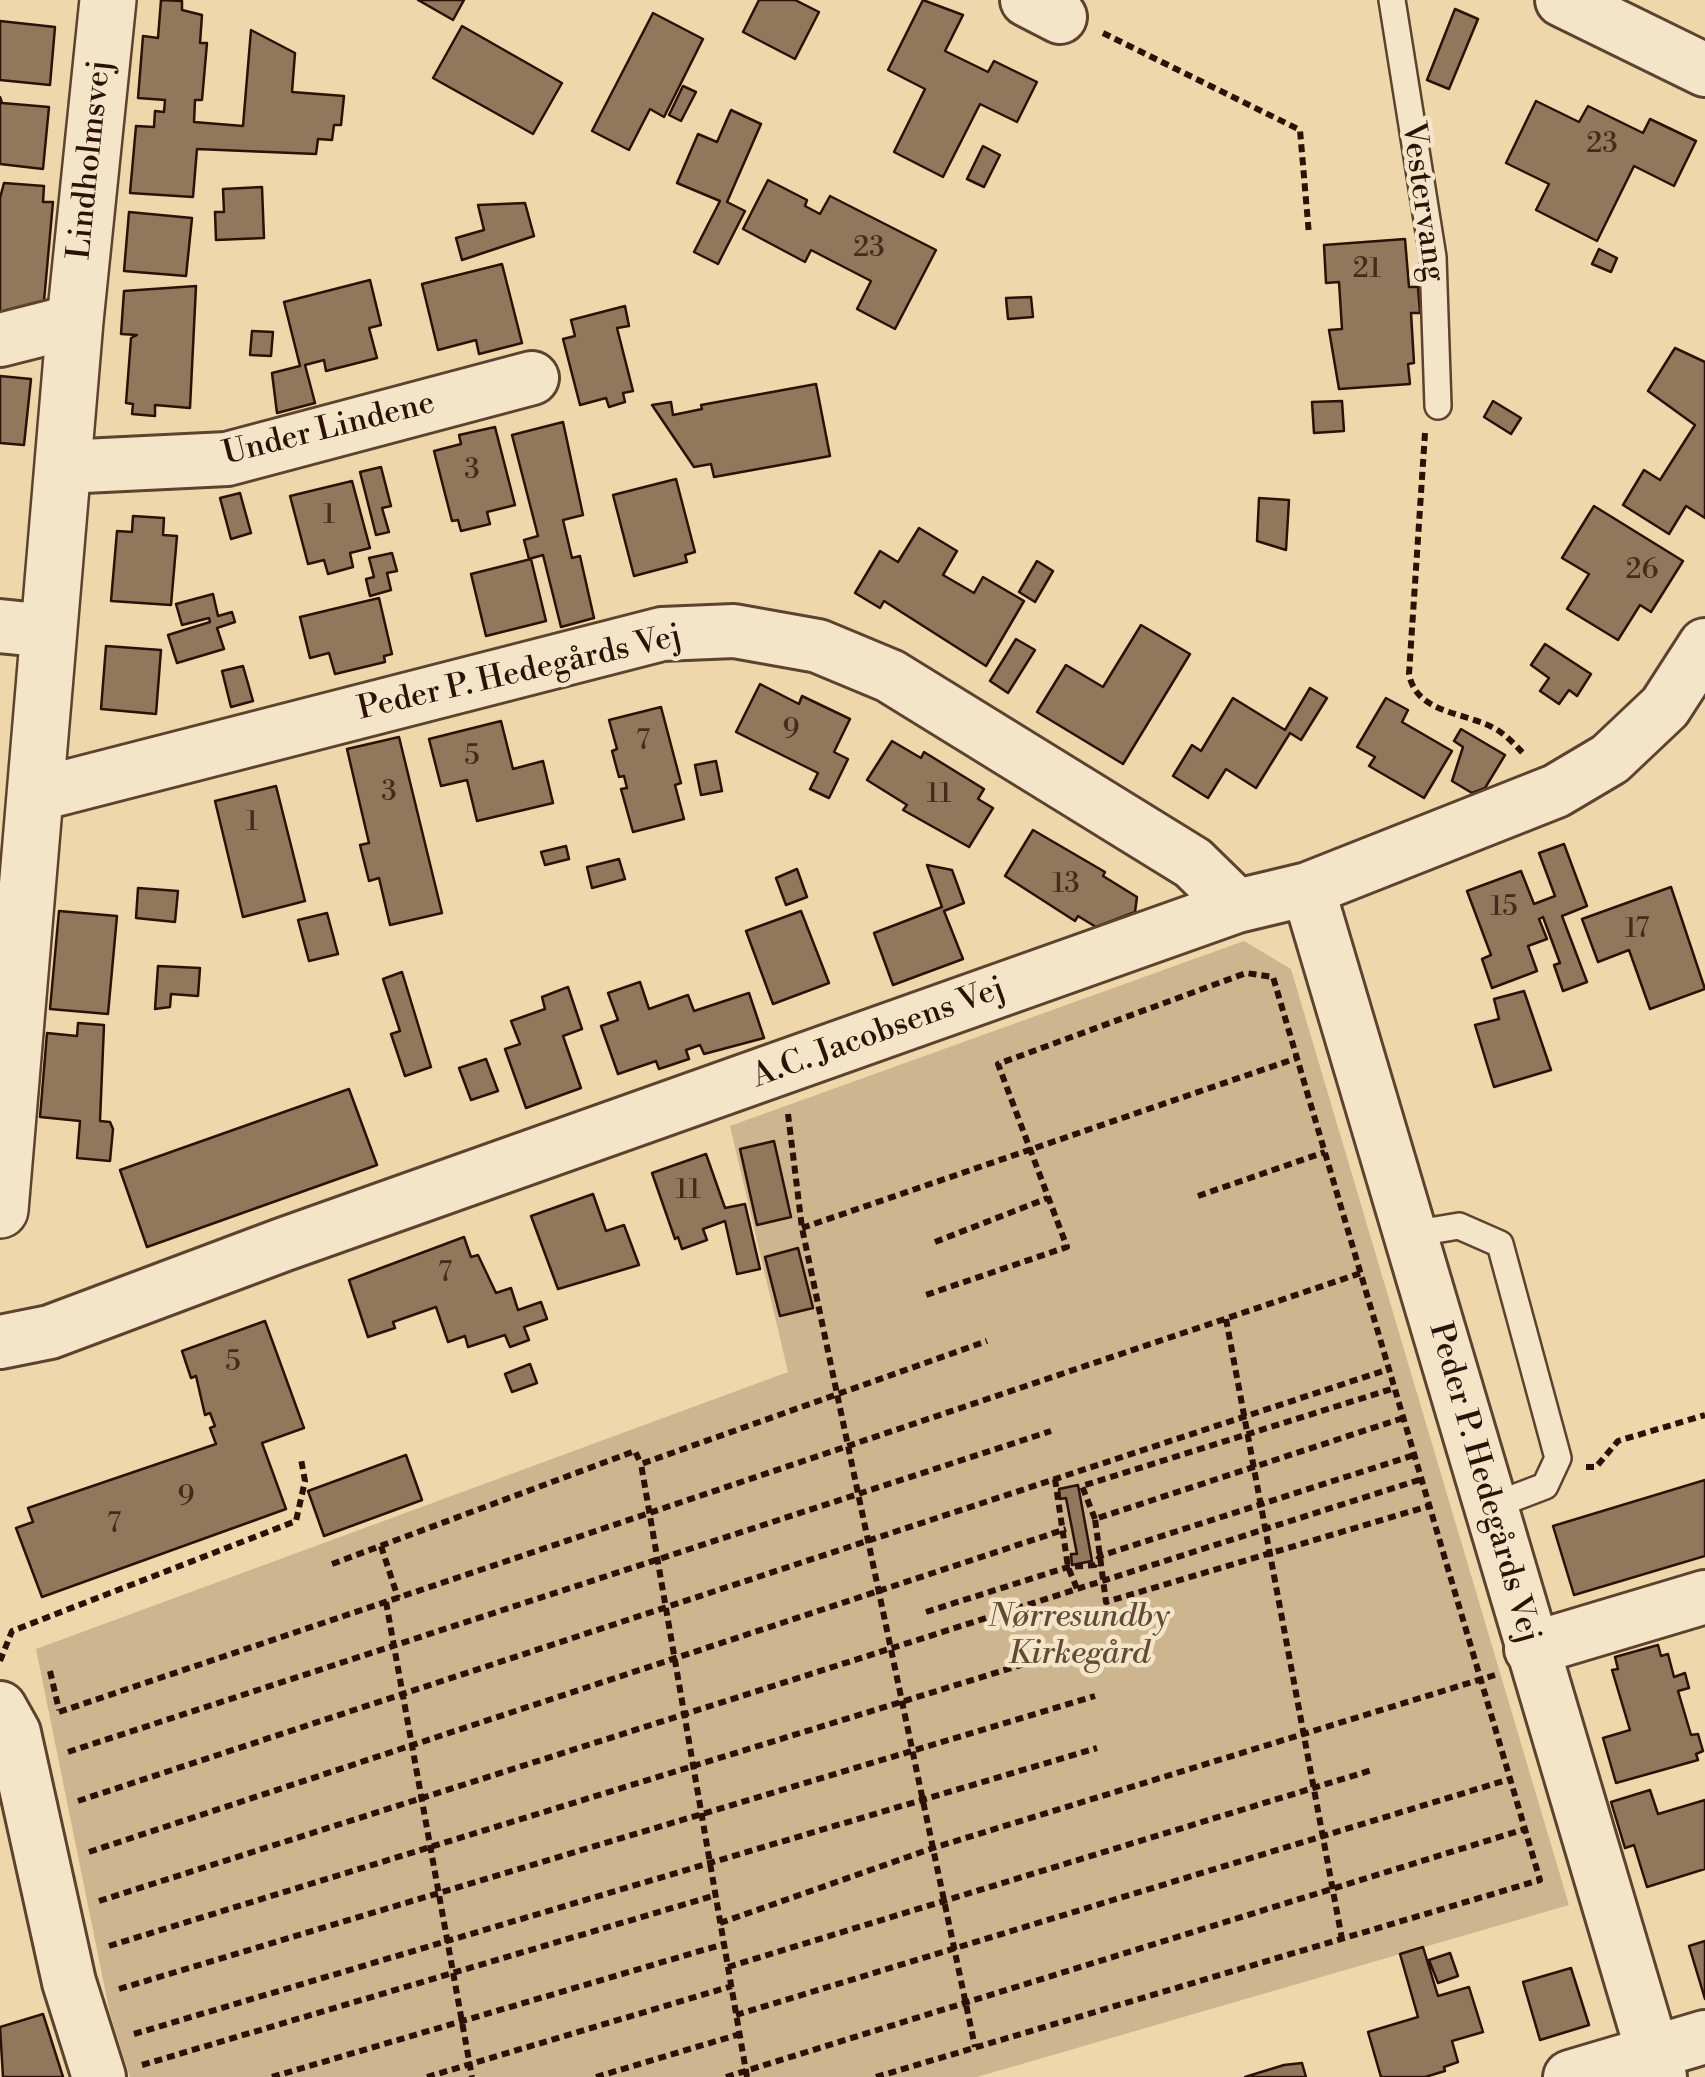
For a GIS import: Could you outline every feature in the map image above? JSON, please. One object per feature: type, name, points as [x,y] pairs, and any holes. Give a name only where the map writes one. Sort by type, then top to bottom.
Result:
[{"type":"street","name":"Lindholmsvej","points":[[0,1210],[6,1058],[35,795],[24,628],[63,467],[108,0]]},
{"type":"street","points":[[1562,0],[1705,70]]},
{"type":"street","points":[[0,340],[75,321]]},
{"type":"street","name":"Under Lindene","points":[[63,467],[227,459],[532,378]]},
{"type":"street","name":"Peder P. Hedegårds Vej","points":[[35,795],[662,634],[734,631],[818,646],[890,676],[1193,863],[1237,906]]},
{"type":"street","name":"A.C. Jacobsens Vej","points":[[0,1342],[50,1332],[1237,906],[1308,889],[1556,791],[1610,758],[1665,707],[1705,645]]},
{"type":"street","name":"Peder P. Hedegårds Vej","points":[[1308,889],[1657,2065]]},
{"type":"street","points":[[1533,1656],[1705,1597]]},
{"type":"street","points":[[0,1708],[14,1732],[69,1982],[122,2060]]},
{"type":"street","points":[[1570,2077],[1657,2065],[1705,2037]]},
{"type":"lane","name":"Vestervang","points":[[1392,0],[1433,257],[1438,406]]},
{"type":"lane","points":[[1411,1234],[1460,1226],[1500,1244],[1558,1458],[1545,1486],[1490,1507]]},
{"type":"path","points":[[1044,8],[1080,21],[1300,130],[1309,235]]},
{"type":"path","points":[[1438,406],[1425,425],[1408,674],[1412,690],[1426,703],[1498,730],[1556,791]]},
{"type":"path","points":[[876,2077],[1540,1880],[1273,977],[1246,973],[998,1064],[1067,1247],[923,1296]]},
{"type":"path","points":[[802,1228],[1298,1058]]},
{"type":"path","points":[[782,1068],[802,1228],[976,2048]]},
{"type":"path","points":[[1198,1196],[1325,1152]]},
{"type":"path","points":[[935,1242],[1048,1198]]},
{"type":"path","points":[[60,1712],[1361,1273]]},
{"type":"path","points":[[1226,1319],[1342,1939]]},
{"type":"path","points":[[641,1464],[987,1342]]},
{"type":"path","points":[[78,1801],[1389,1369]]},
{"type":"path","points":[[1395,1388],[1082,1486],[1095,1519],[1106,1602],[1429,1506]]},
{"type":"path","points":[[1555,1465],[1596,1468],[1618,1441],[1705,1415]]},
{"type":"path","points":[[1095,1519],[1403,1418]]},
{"type":"path","points":[[68,1752],[1051,1431]]},
{"type":"path","points":[[332,1564],[635,1451],[650,1513],[746,2074]]},
{"type":"path","points":[[926,1612],[1068,1567],[1094,1565],[1100,1556],[1414,1455]]},
{"type":"path","points":[[0,1661],[12,1631],[296,1521],[305,1481],[301,1459]]},
{"type":"path","points":[[1055,1479],[1066,1529],[1068,1567],[1078,1590]]},
{"type":"path","points":[[100,1901],[1422,1480]]},
{"type":"path","points":[[89,1852],[1066,1529]]},
{"type":"path","points":[[381,1546],[398,1598]]},
{"type":"path","points":[[386,1602],[472,2077]]},
{"type":"path","points":[[109,1946],[1072,1648]]},
{"type":"path","points":[[720,1923],[933,1848],[1481,1679],[1533,1656]]},
{"type":"path","points":[[118,1990],[1095,1696]]},
{"type":"path","points":[[122,2060],[447,1942],[1097,1748]]},
{"type":"path","points":[[728,1968],[1372,1770]]},
{"type":"path","points":[[736,2015],[1510,1779]]},
{"type":"path","points":[[726,2077],[746,2074],[1525,1829]]},
{"type":"path","points":[[122,2060],[454,1975],[716,1895]]},
{"type":"path","points":[[272,2077],[724,1944]]},
{"type":"path","points":[[427,2077],[732,1986]]},
{"type":"path","points":[[596,2077],[740,2034]]},
{"type":"green space","name":"Nørresundby Kirkegård","points":[[1244,941],[1291,969],[1569,1905],[977,2077],[130,2077],[110,2014],[36,1649],[788,1372],[730,1126]]},
{"type":"building","points":[[161,0],[182,1],[182,10],[202,15],[200,43],[207,43],[202,100],[195,100],[194,122],[243,126],[251,30],[295,53],[292,92],[344,96],[341,125],[334,125],[332,140],[318,139],[316,154],[197,149],[193,197],[130,193],[136,126],[154,127],[155,111],[164,112],[165,100],[138,98],[143,36],[158,38]]},
{"type":"building","points":[[418,0],[464,0],[453,20]]},
{"type":"building","points":[[759,0],[795,0],[819,12],[795,59],[743,32]]},
{"type":"building","points":[[923,0],[963,15],[945,51],[988,72],[994,61],[1037,82],[1017,122],[980,104],[943,177],[894,152],[925,89],[888,70]]},
{"type":"building","points":[[1455,9],[1478,19],[1449,89],[1427,80]]},
{"type":"building","points":[[653,13],[703,39],[664,117],[650,109],[629,150],[592,131]]},
{"type":"building","points":[[0,21],[55,27],[50,85],[0,80]]},
{"type":"building","points":[[462,26],[562,83],[533,134],[433,78]]},
{"type":"building","points":[[683,86],[696,92],[681,121],[669,115]]},
{"type":"building","points":[[0,97],[2,103],[49,107],[43,169],[0,164]]},
{"type":"building","points":[[1536,101],[1579,122],[1588,106],[1643,133],[1650,119],[1696,141],[1674,186],[1634,166],[1597,241],[1536,210],[1549,184],[1506,163]]},
{"type":"building","points":[[731,110],[761,124],[727,202],[745,211],[718,264],[694,252],[720,201],[677,183],[698,134],[717,142]]},
{"type":"building","points":[[983,146],[1000,155],[984,187],[967,179]]},
{"type":"building","points":[[768,180],[807,200],[805,206],[820,214],[830,196],[936,250],[895,329],[857,309],[871,281],[811,250],[805,262],[743,229]]},
{"type":"building","points":[[4,183],[44,186],[43,202],[53,202],[43,312],[0,324],[0,198]]},
{"type":"building","points":[[262,187],[264,238],[216,240],[215,212],[224,212],[223,189]]},
{"type":"building","points":[[525,203],[534,236],[462,260],[456,238],[484,230],[478,205]]},
{"type":"building","points":[[129,212],[192,218],[186,276],[124,271]]},
{"type":"building","points":[[1405,239],[1409,287],[1418,287],[1420,313],[1411,313],[1414,363],[1408,364],[1410,384],[1339,389],[1329,330],[1342,329],[1339,282],[1326,283],[1324,245]]},
{"type":"building","points":[[1599,249],[1617,258],[1611,272],[1592,264]]},
{"type":"building","points":[[502,264],[522,343],[479,354],[476,340],[438,350],[422,284]]},
{"type":"building","points":[[370,280],[381,325],[369,328],[377,358],[326,371],[324,360],[305,365],[315,403],[277,413],[272,373],[300,366],[284,302]]},
{"type":"building","points":[[196,286],[190,408],[155,405],[155,416],[132,414],[133,404],[126,403],[131,338],[137,335],[121,334],[124,291]]},
{"type":"building","points":[[1031,297],[1033,317],[1008,319],[1006,298]]},
{"type":"building","points":[[625,306],[629,326],[617,328],[633,391],[623,393],[625,402],[609,407],[606,398],[580,405],[563,339],[575,336],[571,320]]},
{"type":"building","points":[[252,331],[273,332],[271,356],[250,355]]},
{"type":"building","points":[[1675,348],[1705,362],[1705,518],[1686,506],[1669,534],[1623,505],[1644,470],[1660,480],[1695,425],[1648,391]]},
{"type":"building","points":[[0,376],[31,379],[24,445],[0,443]]},
{"type":"building","points":[[816,384],[830,456],[714,477],[711,464],[694,467],[652,405],[671,402],[673,415],[702,409],[701,405]]},
{"type":"building","points":[[1342,401],[1344,431],[1314,433],[1312,402]]},
{"type":"building","points":[[1493,401],[1521,418],[1511,434],[1484,417]]},
{"type":"building","points":[[563,422],[583,515],[563,520],[572,558],[580,556],[594,618],[561,627],[543,555],[529,559],[524,540],[538,536],[512,435]]},
{"type":"building","points":[[495,427],[515,505],[487,512],[490,524],[461,531],[458,520],[452,521],[434,451],[461,444],[459,435]]},
{"type":"building","points":[[381,467],[391,506],[382,508],[389,532],[376,535],[360,472]]},
{"type":"building","points":[[676,479],[695,552],[685,555],[687,562],[634,576],[613,495]]},
{"type":"building","points":[[352,481],[370,548],[350,553],[353,567],[328,574],[324,560],[308,564],[290,496]]},
{"type":"building","points":[[240,493],[251,533],[231,539],[220,498]]},
{"type":"building","points":[[1259,498],[1289,500],[1286,550],[1257,541]]},
{"type":"building","points":[[1594,506],[1683,561],[1651,612],[1640,605],[1618,640],[1567,609],[1589,574],[1562,558]]},
{"type":"building","points":[[133,516],[164,518],[163,535],[177,536],[171,605],[111,601],[117,531],[132,532]]},
{"type":"building","points":[[919,528],[957,551],[943,575],[974,593],[983,577],[1024,601],[986,666],[884,601],[880,608],[855,593],[880,551],[898,562]]},
{"type":"building","points":[[392,553],[397,571],[387,573],[391,590],[370,596],[366,579],[374,577],[369,558]]},
{"type":"building","points":[[531,559],[546,621],[486,636],[471,574]]},
{"type":"building","points":[[1037,561],[1053,571],[1035,602],[1019,592]]},
{"type":"building","points":[[213,594],[218,616],[232,612],[235,622],[217,628],[224,649],[177,663],[168,635],[210,622],[209,618],[182,625],[176,604]]},
{"type":"building","points":[[379,598],[392,654],[384,656],[385,662],[335,674],[329,653],[310,658],[300,617]]},
{"type":"building","points":[[1141,625],[1190,654],[1123,764],[1037,712],[1066,665],[1103,687]]},
{"type":"building","points":[[1016,639],[1035,650],[1008,693],[990,681]]},
{"type":"building","points":[[1545,644],[1591,674],[1577,696],[1569,690],[1559,704],[1540,691],[1549,678],[1531,665]]},
{"type":"building","points":[[106,646],[161,650],[156,714],[101,709]]},
{"type":"building","points":[[243,666],[253,701],[231,707],[222,671]]},
{"type":"building","points":[[760,684],[799,704],[802,696],[850,719],[834,752],[848,759],[829,798],[810,789],[818,773],[736,732]]},
{"type":"building","points":[[1310,688],[1327,698],[1301,740],[1290,733],[1256,788],[1226,769],[1208,798],[1173,776],[1192,745],[1201,751],[1233,698],[1285,730]]},
{"type":"building","points":[[1386,698],[1408,710],[1402,722],[1452,751],[1424,798],[1369,766],[1375,757],[1357,747]]},
{"type":"building","points":[[661,707],[681,783],[675,785],[684,819],[633,832],[621,789],[627,788],[624,776],[619,777],[612,751],[617,749],[609,720]]},
{"type":"building","points":[[501,721],[513,769],[543,761],[553,803],[477,821],[467,780],[441,786],[429,739]]},
{"type":"building","points":[[1461,729],[1505,755],[1485,788],[1472,793],[1452,781],[1463,747],[1454,741]]},
{"type":"building","points":[[399,737],[442,913],[390,925],[379,878],[369,881],[360,845],[369,843],[347,749]]},
{"type":"building","points":[[892,741],[921,758],[924,752],[984,789],[978,799],[993,808],[969,847],[903,810],[907,805],[867,780]]},
{"type":"building","points":[[716,761],[722,791],[701,795],[695,765]]},
{"type":"building","points":[[276,786],[305,901],[243,917],[215,801]]},
{"type":"building","points":[[1033,830],[1105,872],[1103,876],[1137,897],[1135,912],[1096,927],[1078,916],[1075,921],[1005,876]]},
{"type":"building","points":[[1564,844],[1587,906],[1562,916],[1587,982],[1563,991],[1554,965],[1560,963],[1543,917],[1539,919],[1547,939],[1528,946],[1537,971],[1492,988],[1482,959],[1491,955],[1467,891],[1521,871],[1534,904],[1555,896],[1539,853]]},
{"type":"building","points":[[566,846],[569,859],[545,865],[541,852]]},
{"type":"building","points":[[619,859],[625,879],[592,888],[587,867]]},
{"type":"building","points":[[927,865],[952,870],[964,903],[944,911],[963,959],[893,985],[874,933],[942,907]]},
{"type":"building","points":[[797,869],[807,897],[786,905],[776,878]]},
{"type":"building","points":[[1671,887],[1705,989],[1650,1009],[1629,950],[1598,962],[1582,919]]},
{"type":"building","points":[[138,888],[178,891],[175,922],[136,918]]},
{"type":"building","points":[[59,911],[117,916],[108,1014],[50,1009]]},
{"type":"building","points":[[801,911],[829,983],[773,1004],[746,931]]},
{"type":"building","points":[[327,913],[338,954],[309,961],[298,920]]},
{"type":"building","points":[[158,966],[200,968],[198,996],[171,994],[170,1007],[155,1009]]},
{"type":"building","points":[[402,972],[431,1067],[405,1076],[391,1034],[400,1031],[383,979]]},
{"type":"building","points":[[640,982],[649,1009],[688,995],[694,1011],[749,993],[764,1038],[704,1054],[700,1045],[686,1050],[689,1059],[659,1069],[656,1061],[618,1074],[601,1026],[618,1020],[608,993]]},
{"type":"building","points":[[568,987],[582,1029],[563,1036],[581,1088],[526,1108],[505,1049],[520,1044],[511,1021],[545,1009],[542,997]]},
{"type":"building","points":[[1524,991],[1551,1070],[1494,1087],[1475,1025],[1499,1019],[1494,999]]},
{"type":"building","points":[[78,1023],[104,1025],[100,1121],[110,1122],[113,1129],[110,1161],[77,1158],[80,1121],[40,1117],[47,1033],[77,1036]]},
{"type":"building","points":[[486,1059],[498,1091],[471,1100],[459,1068]]},
{"type":"building","points":[[349,1089],[377,1165],[147,1247],[120,1170]]},
{"type":"building","points":[[774,1141],[791,1217],[757,1225],[740,1149]]},
{"type":"building","points":[[706,1154],[725,1208],[745,1204],[760,1269],[737,1274],[725,1221],[703,1229],[707,1240],[682,1249],[678,1237],[675,1239],[652,1173]]},
{"type":"building","points":[[593,1194],[606,1231],[624,1225],[639,1265],[558,1289],[531,1216]]},
{"type":"building","points":[[464,1237],[471,1257],[478,1255],[496,1293],[511,1288],[518,1310],[541,1302],[547,1319],[524,1327],[529,1340],[510,1347],[505,1335],[468,1347],[465,1336],[448,1342],[436,1307],[393,1322],[395,1328],[368,1337],[349,1280]]},
{"type":"building","points":[[798,1248],[813,1308],[780,1316],[765,1257]]},
{"type":"building","points":[[265,1321],[304,1428],[262,1443],[286,1509],[42,1597],[16,1528],[33,1522],[28,1508],[216,1444],[210,1428],[215,1426],[210,1413],[205,1415],[196,1376],[191,1378],[182,1351]]},
{"type":"building","points":[[530,1364],[537,1383],[512,1392],[505,1374]]},
{"type":"building","points":[[406,1455],[422,1500],[324,1536],[308,1491]]},
{"type":"building","points":[[1705,1480],[1705,1556],[1574,1595],[1553,1526]]},
{"type":"building","points":[[1078,1485],[1092,1561],[1072,1565],[1071,1554],[1077,1554],[1066,1498],[1060,1499],[1059,1489]]},
{"type":"building","points":[[1658,1645],[1661,1656],[1668,1654],[1674,1677],[1685,1673],[1689,1688],[1678,1691],[1691,1735],[1698,1734],[1703,1751],[1696,1754],[1698,1760],[1616,1783],[1603,1738],[1630,1730],[1612,1670],[1618,1669],[1615,1657]]},
{"type":"building","points":[[1650,1790],[1658,1814],[1705,1800],[1705,1869],[1647,1887],[1634,1845],[1625,1848],[1611,1802]]},
{"type":"building","points":[[1705,1941],[1705,1999],[1689,1946]]},
{"type":"building","points":[[1423,1947],[1438,1996],[1469,1987],[1483,2032],[1452,2041],[1458,2062],[1444,2067],[1445,2071],[1425,2077],[1381,2077],[1368,2032],[1418,2017],[1400,1954]]},
{"type":"building","points":[[1450,1953],[1458,1976],[1438,1983],[1429,1960]]},
{"type":"building","points":[[1571,1968],[1589,2025],[1540,2040],[1523,1982]]},
{"type":"building","points":[[43,2014],[63,2077],[3,2077],[0,2027]]},
{"type":"building","points":[[1302,2063],[1306,2077],[1245,2077],[1284,2065]]}]
